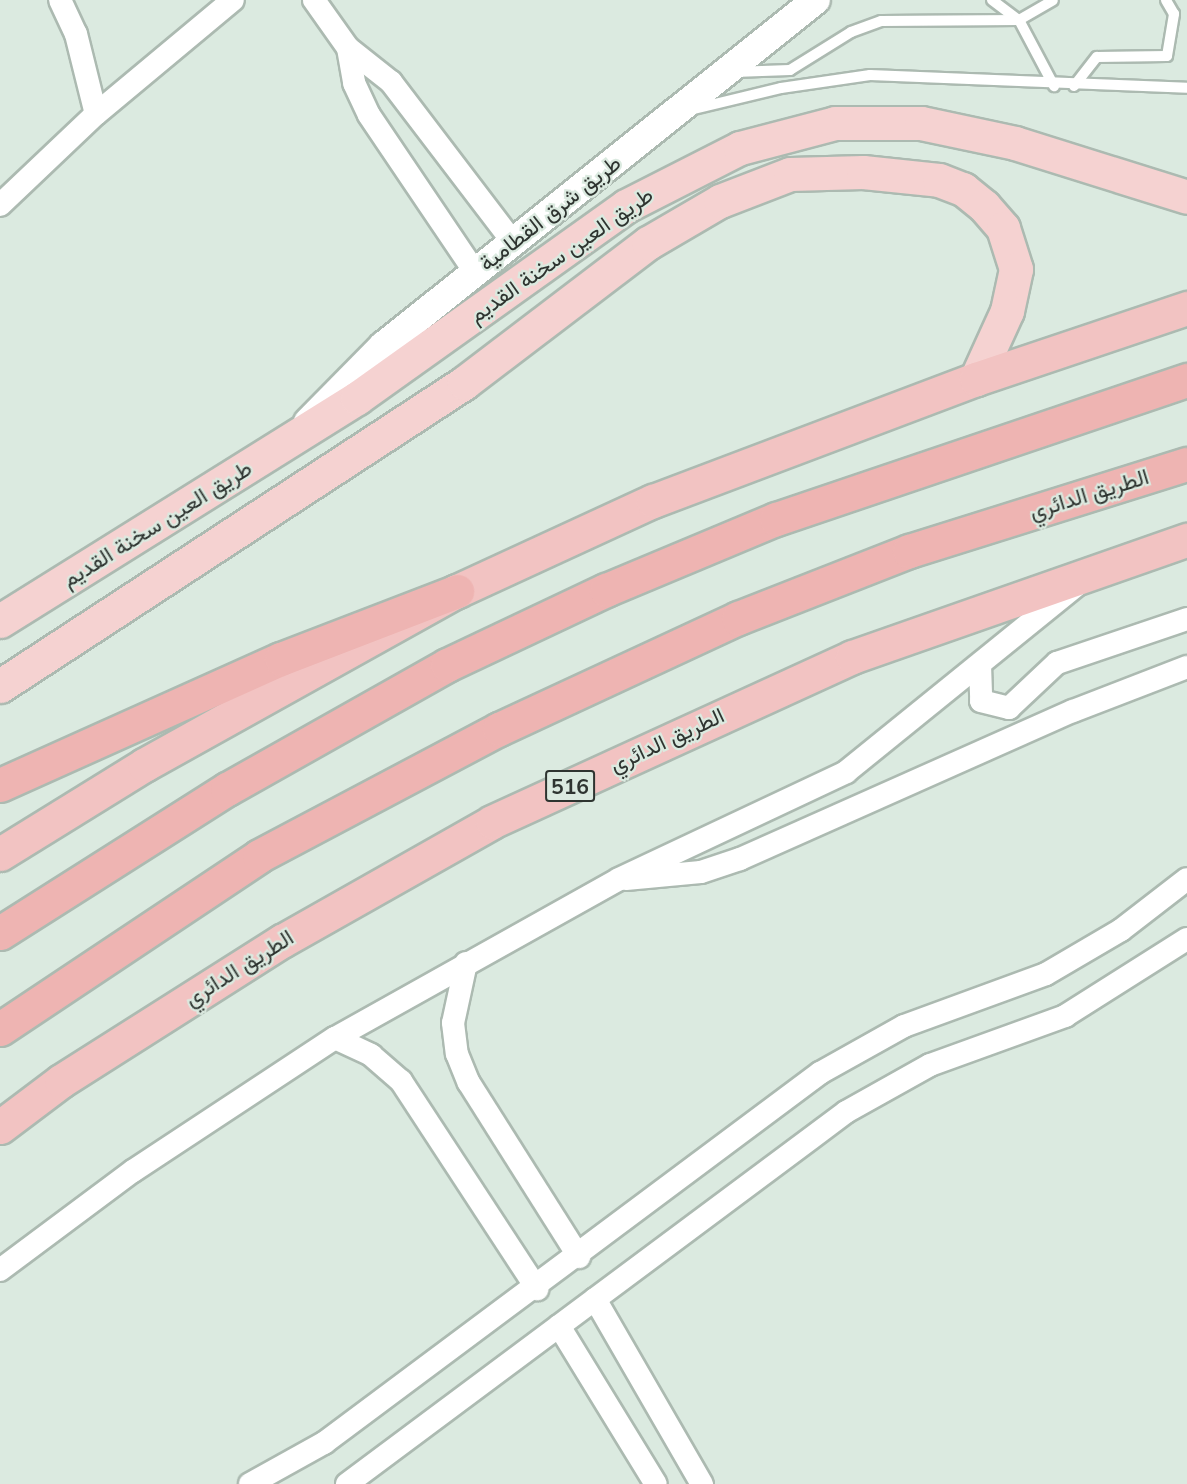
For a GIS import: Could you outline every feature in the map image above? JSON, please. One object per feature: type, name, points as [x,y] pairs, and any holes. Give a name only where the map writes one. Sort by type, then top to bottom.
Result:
[{"type":"highway","points":[[0,785],[281,659],[458,591],[653,501],[976,379],[1187,308]]},
{"type":"highway","points":[[0,933],[227,789],[447,665],[606,590],[787,515],[1187,380]]},
{"type":"highway","name":"الطريق الدائري","points":[[0,1029],[259,856],[499,729],[738,618],[909,551],[1187,464]]},
{"type":"highway","name":"الطريق الدائري","points":[[0,1127],[61,1081],[282,940],[492,822],[852,657],[1187,540]]},
{"type":"highway","points":[[0,854],[144,765],[458,591]]},
{"type":"main road","name":"طريق العين سخنة القديم","points":[[0,621],[295,437],[452,333],[626,206],[680,174],[785,133],[835,123],[921,123],[1015,143],[1187,197]]},
{"type":"main road","name":"طريق العين سخنة القديم","points":[[0,686],[464,382],[648,243],[720,201],[790,174],[863,172],[930,178],[963,189],[984,206],[1003,228],[1016,269],[1007,311],[976,379]]},
{"type":"street","points":[[60,0],[76,34],[96,114]]},
{"type":"street","points":[[0,205],[96,114],[233,0]]},
{"type":"street","points":[[314,0],[348,48],[391,82],[513,242]]},
{"type":"street","name":"طريق شرق القطامية","points":[[295,437],[352,375],[475,272],[816,0]]},
{"type":"street","points":[[348,48],[354,83],[369,115],[475,272]]},
{"type":"street","points":[[0,1270],[133,1172],[334,1038],[619,879],[846,772],[1094,571]]},
{"type":"street","points":[[980,665],[981,701],[1009,708],[1057,663],[1187,619]]},
{"type":"street","points":[[619,879],[701,872],[740,859],[1073,711],[1187,667]]},
{"type":"street","points":[[250,1484],[324,1443],[537,1289],[820,1073],[904,1026],[1046,974],[1121,930],[1187,879]]},
{"type":"street","points":[[347,1484],[595,1299],[879,1092],[930,1065],[1065,1016],[1187,939]]},
{"type":"street","points":[[466,963],[453,1023],[457,1054],[469,1083],[579,1257]]},
{"type":"street","points":[[334,1038],[371,1055],[401,1081],[537,1289]]},
{"type":"street","points":[[595,1299],[702,1484]]},
{"type":"street","points":[[559,1326],[656,1484]]},
{"type":"lane","points":[[992,0],[1019,20],[1054,86]]},
{"type":"lane","points":[[728,71],[790,70],[851,32],[881,21],[1019,20],[1053,0]]},
{"type":"lane","points":[[1074,86],[1097,57],[1167,56],[1174,14],[1166,0]]},
{"type":"lane","points":[[673,115],[782,88],[870,75],[1054,86],[1187,88]]}]
